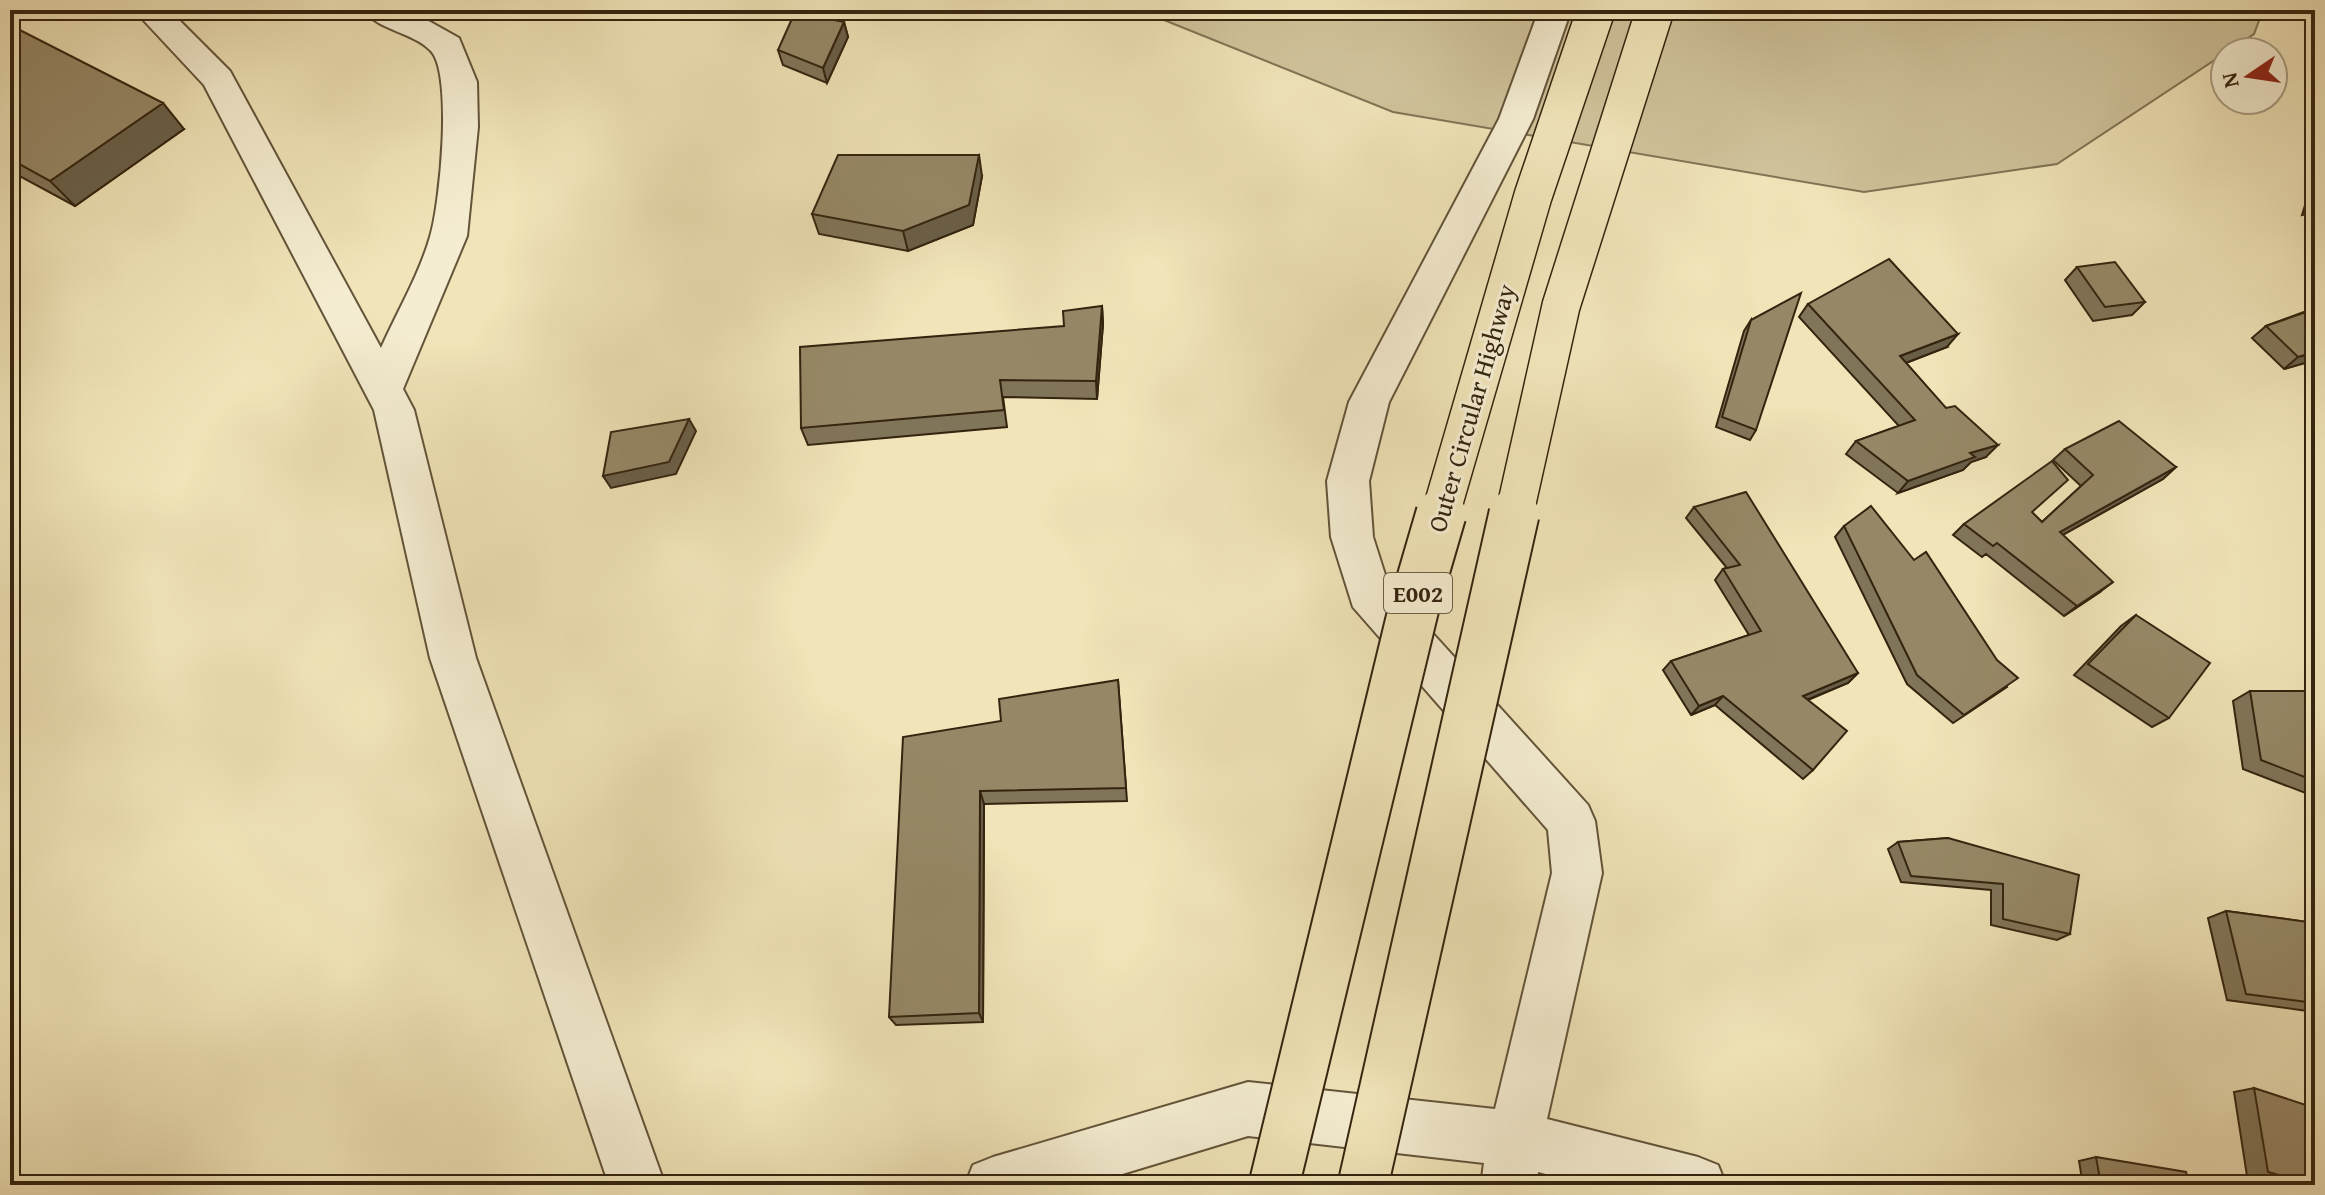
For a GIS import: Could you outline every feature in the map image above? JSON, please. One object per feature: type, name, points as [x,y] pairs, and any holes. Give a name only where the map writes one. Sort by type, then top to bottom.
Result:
[{"type":"highway","name":"Outer Circular Highway","points":[[1274,1185],[1415,603],[1533,196],[1596,10]]},
{"type":"highway","name":"E002","points":[[1363,1185],[1561,306],[1655,10]]},
{"type":"street","points":[[150,10],[218,79],[394,410],[453,658],[637,1185]]},
{"type":"street","points":[[380,10],[415,25],[447,46],[460,82],[461,127],[449,236],[383,389]]},
{"type":"street","points":[[1512,1162],[1577,873],[1571,821],[1369,594],[1352,537],[1348,481],[1369,402],[1516,119],[1555,10]]},
{"type":"street","points":[[993,1185],[1248,1109],[1512,1162],[1698,1185]]},
{"type":"shaded area","points":[[1139,10],[2263,10],[2254,34],[2209,36],[2209,64],[2057,164],[1864,192],[1393,112]]},
{"type":"building","points":[[795,12],[844,22],[823,68],[778,50]]},
{"type":"building","points":[[10,25],[163,103],[50,181],[10,159]]},
{"type":"building","points":[[838,155],[979,155],[969,205],[903,231],[812,214]]},
{"type":"building","points":[[1889,259],[1958,334],[1900,356],[1946,408],[1955,406],[1998,445],[1970,453],[1975,457],[1908,481],[1856,441],[1915,420],[1808,304]]},
{"type":"building","points":[[2115,262],[2145,302],[2105,307],[2077,267]]},
{"type":"building","points":[[1801,293],[1756,430],[1722,417],[1751,320]]},
{"type":"building","points":[[1102,306],[1096,381],[1000,380],[1004,410],[801,428],[800,347],[1064,326],[1063,311]]},
{"type":"building","points":[[2315,309],[2315,352],[2298,357],[2266,326]]},
{"type":"building","points":[[689,419],[669,462],[603,476],[611,432]]},
{"type":"building","points":[[2119,421],[2176,467],[2060,532],[2113,582],[2077,606],[1997,543],[1993,546],[1964,524],[2052,461],[2068,480],[2032,512],[2042,522],[2093,475],[2065,449]]},
{"type":"building","points":[[1746,492],[1858,673],[1803,696],[1847,731],[1813,770],[1723,696],[1699,706],[1671,661],[1761,631],[1723,569],[1740,565],[1694,507]]},
{"type":"building","points":[[1871,506],[1914,560],[1926,552],[1997,660],[2018,678],[1964,715],[1917,675],[1844,526]]},
{"type":"building","points":[[2136,615],[2210,663],[2169,718],[2088,664]]},
{"type":"building","points":[[1118,680],[1126,788],[980,791],[979,1013],[889,1017],[903,737],[1001,721],[999,699]]},
{"type":"building","points":[[2250,691],[2315,691],[2315,781],[2261,760]]},
{"type":"building","points":[[1948,838],[2079,875],[2070,934],[2003,919],[2003,884],[1911,876],[1898,842]]},
{"type":"building","points":[[2226,911],[2315,923],[2315,1003],[2246,994]]},
{"type":"building","points":[[2254,1088],[2315,1108],[2315,1185],[2268,1172]]},
{"type":"building","points":[[2096,1157],[2186,1172],[2190,1185],[2101,1185]]}]
